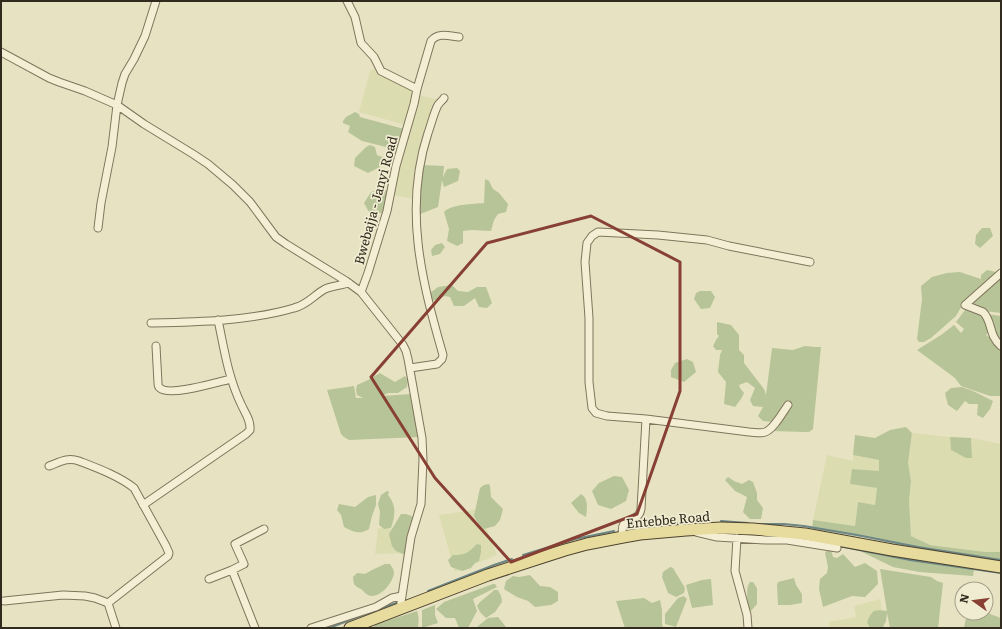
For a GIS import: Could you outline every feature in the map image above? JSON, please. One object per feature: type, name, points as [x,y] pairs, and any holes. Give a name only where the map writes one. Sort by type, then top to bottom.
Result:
[{"type":"main road","name":"Entebbe Road","points":[[350,628],[369,624],[400,609],[540,558],[588,544],[640,534],[712,528],[790,532],[1001,567]]},
{"type":"street","points":[[98,228],[103,191],[112,147],[117,105],[122,83],[125,74],[145,36],[156,1]]},
{"type":"street","points":[[348,1],[361,43],[374,57],[381,71],[417,89]]},
{"type":"street","name":"Bwebajja - Janyi Road","points":[[361,292],[387,211],[396,166],[431,41],[437,35],[459,37]]},
{"type":"street","points":[[1,52],[49,78],[85,91],[117,105],[213,168],[234,185],[250,202],[276,237],[361,292],[403,345],[410,368],[422,438],[423,454],[421,504],[411,537],[400,609]]},
{"type":"street","points":[[410,368],[437,364],[442,359],[443,355],[422,273],[416,218],[419,170],[424,145],[438,105],[444,98]]},
{"type":"street","points":[[788,406],[778,420],[766,432],[749,432],[646,419],[607,416],[596,413],[592,408],[589,382],[589,318],[585,262],[587,244],[592,236],[598,232],[658,235],[707,240],[729,246],[810,262]]},
{"type":"street","points":[[1001,272],[965,305],[985,314],[989,321],[992,335],[1001,346]]},
{"type":"street","points":[[152,323],[240,318],[295,308],[303,305],[330,287],[349,284]]},
{"type":"street","points":[[143,505],[250,430],[250,421],[231,379],[218,320]]},
{"type":"street","points":[[156,346],[158,383],[159,387],[165,391],[191,390],[231,379]]},
{"type":"street","points":[[623,537],[622,527],[624,523],[638,516],[641,509],[646,419]]},
{"type":"street","points":[[49,466],[69,459],[79,461],[129,484],[134,488],[166,546],[169,553],[168,556],[108,603]]},
{"type":"street","points":[[209,579],[244,564],[235,544],[264,529]]},
{"type":"street","points":[[686,530],[717,537],[787,540],[837,548]]},
{"type":"street","points":[[737,538],[735,571],[747,615],[748,628]]},
{"type":"street","points":[[232,570],[255,628]]},
{"type":"street","points":[[4,600],[63,595],[85,596],[108,603]]},
{"type":"street","points":[[311,628],[376,607],[392,598],[402,596]]},
{"type":"street","points":[[108,603],[116,628]]},
{"type":"highlighted area","points":[[591,216],[680,262],[680,391],[637,514],[511,562],[435,478],[371,377],[487,243]]},
{"type":"green space","points":[[374,69],[412,90],[413,94],[405,125],[359,112],[370,71]]},
{"type":"green space","points":[[419,95],[439,100],[414,199],[392,195],[401,156]]},
{"type":"green space","points":[[355,112],[359,114],[360,117],[404,129],[398,150],[362,141],[348,132],[350,126],[343,123],[343,121],[346,117]]},
{"type":"green space","points":[[370,145],[375,147],[377,155],[385,158],[386,164],[368,173],[354,166],[355,158]]},
{"type":"green space","points":[[422,165],[444,166],[443,177],[447,169],[457,168],[460,171],[458,181],[444,187],[442,180],[438,207],[418,215]]},
{"type":"green space","points":[[485,179],[489,181],[493,189],[499,193],[508,204],[506,212],[498,214],[494,220],[491,231],[463,231],[463,243],[457,246],[447,241],[449,229],[444,212],[452,207],[484,203]]},
{"type":"green space","points":[[380,189],[388,191],[386,203],[382,213],[369,212],[364,203],[371,192]]},
{"type":"green space","points":[[982,228],[990,228],[993,236],[980,248],[975,244],[976,235]]},
{"type":"green space","points":[[442,243],[445,247],[440,254],[432,256],[431,250],[435,245]]},
{"type":"green space","points":[[987,270],[996,272],[997,279],[1001,276],[1001,313],[984,311],[964,302],[956,316],[931,338],[924,342],[919,342],[917,339],[922,299],[921,286],[932,277],[947,273],[960,272],[981,279],[981,275]]},
{"type":"green space","points":[[452,285],[458,291],[468,292],[477,287],[486,287],[492,303],[487,308],[479,307],[475,298],[464,306],[454,306],[450,297],[445,296],[433,301],[430,297],[430,293],[438,287]]},
{"type":"green space","points":[[700,291],[711,291],[715,297],[710,308],[701,309],[694,299],[696,293]]},
{"type":"green space","points":[[969,309],[983,315],[989,333],[986,334],[987,336],[991,337],[1001,348],[1001,396],[990,396],[961,386],[955,378],[917,350],[954,325],[961,333],[964,329],[956,322],[965,310]]},
{"type":"green space","points":[[987,314],[1001,316],[1001,344],[1000,343]]},
{"type":"green space","points":[[717,322],[731,325],[739,335],[739,350],[744,355],[744,363],[764,389],[766,395],[772,348],[793,350],[805,346],[821,347],[813,429],[809,432],[771,431],[773,422],[763,421],[758,416],[763,407],[753,406],[750,400],[755,388],[747,382],[739,385],[744,393],[735,407],[724,404],[726,382],[718,372],[722,350],[716,350],[713,346],[719,336],[717,334]]},
{"type":"green space","points":[[687,359],[693,362],[696,372],[684,382],[671,377],[671,370],[675,363]]},
{"type":"green space","points":[[380,373],[395,382],[405,376],[408,380],[407,387],[398,393],[388,393],[382,396],[412,394],[419,437],[349,440],[341,434],[327,390],[354,386],[356,398],[363,398],[357,395],[357,385]]},
{"type":"green space","points":[[962,387],[993,401],[990,409],[983,418],[977,415],[978,404],[969,404],[965,401],[957,411],[948,405],[945,393],[951,388]]},
{"type":"green space","points":[[906,427],[912,433],[908,463],[911,481],[909,501],[911,536],[930,545],[985,552],[1001,552],[1001,562],[812,529],[813,520],[855,526],[858,502],[875,505],[877,488],[850,484],[852,469],[879,471],[879,460],[853,455],[855,435],[875,438],[890,430]]},
{"type":"green space","points":[[912,433],[950,437],[951,450],[966,458],[972,458],[971,438],[1001,444],[1001,552],[985,552],[930,545],[911,536],[909,501],[911,481],[908,463]]},
{"type":"green space","points":[[950,437],[971,438],[972,458],[966,458],[951,450]]},
{"type":"green space","points":[[827,455],[853,461],[853,455],[879,460],[879,472],[853,469],[851,484],[877,488],[875,505],[858,502],[855,526],[813,520]]},
{"type":"green space","points":[[614,476],[622,477],[629,490],[626,501],[611,509],[598,505],[592,491],[599,483]]},
{"type":"green space","points":[[728,477],[742,484],[749,480],[753,482],[757,493],[757,500],[763,508],[761,519],[750,519],[743,512],[747,497],[735,491],[725,480]]},
{"type":"green space","points":[[489,484],[491,497],[503,509],[500,520],[495,526],[484,529],[474,516],[480,488]]},
{"type":"green space","points":[[387,491],[389,492],[388,495],[393,503],[394,515],[391,528],[384,529],[379,525],[380,512],[378,504],[381,495]]},
{"type":"green space","points":[[581,494],[584,496],[586,501],[586,517],[579,513],[571,503]]},
{"type":"green space","points":[[376,495],[376,505],[369,529],[363,532],[356,532],[344,527],[341,515],[337,510],[339,504],[355,507],[368,497]]},
{"type":"green space","points":[[479,509],[497,555],[455,572],[439,515]]},
{"type":"green space","points":[[401,514],[414,517],[415,521],[410,526],[406,554],[396,551],[392,546],[389,534]]},
{"type":"green space","points":[[378,528],[411,530],[407,553],[375,554]]},
{"type":"green space","points":[[477,544],[481,545],[479,561],[471,568],[462,571],[451,567],[448,560],[453,555],[461,555],[466,553]]},
{"type":"green space","points":[[828,549],[831,550],[833,557],[837,558],[843,554],[855,567],[865,563],[877,571],[878,584],[865,597],[852,596],[823,607],[819,589],[820,579],[827,573],[828,567],[825,553]]},
{"type":"green space","points":[[860,551],[974,569],[973,576],[919,572],[893,567]]},
{"type":"green space","points":[[385,564],[390,564],[394,573],[388,586],[381,593],[372,596],[368,595],[354,584],[353,577],[357,573],[365,574]]},
{"type":"green space","points":[[670,567],[673,568],[685,588],[684,593],[676,597],[668,593],[662,577],[663,572]]},
{"type":"green space","points":[[880,569],[931,577],[943,583],[938,628],[890,628],[887,613],[886,621],[882,628],[870,628],[867,622],[870,615],[874,611],[887,611]]},
{"type":"green space","points":[[530,575],[540,586],[550,587],[558,592],[558,601],[551,605],[535,607],[528,601],[517,597],[504,589],[506,581],[513,576],[519,577]]},
{"type":"green space","points":[[794,578],[796,585],[802,594],[802,603],[778,605],[778,582]]},
{"type":"green space","points":[[711,579],[713,605],[692,608],[686,585]]},
{"type":"green space","points":[[750,582],[753,582],[757,588],[757,604],[751,611],[748,609],[747,595],[748,585]]},
{"type":"green space","points":[[493,584],[497,587],[473,599],[477,611],[468,628],[459,628],[455,618],[446,618],[436,609],[444,602]]},
{"type":"green space","points":[[494,590],[498,590],[502,602],[495,612],[486,618],[477,606]]},
{"type":"green space","points":[[684,596],[687,599],[676,627],[665,624],[665,614],[678,598]]},
{"type":"green space","points":[[644,598],[652,603],[660,600],[663,628],[625,628],[616,601]]},
{"type":"green space","points":[[880,599],[885,628],[830,628],[829,622],[856,617],[854,606]]},
{"type":"green space","points":[[435,605],[435,615],[438,623],[422,628],[422,610]]},
{"type":"green space","points":[[417,611],[419,621],[417,628],[372,628],[377,624]]},
{"type":"green space","points":[[994,615],[1001,618],[1001,628],[964,628],[965,621],[994,621]]},
{"type":"green space","points":[[498,617],[507,628],[478,628],[478,626],[488,618]]},
{"type":"waterway","points":[[721,521],[748,523]]},
{"type":"waterway","points":[[632,527],[693,522]]},
{"type":"waterway","points":[[757,524],[804,526],[918,547],[1001,560]]},
{"type":"waterway","points":[[523,555],[575,539],[614,531]]},
{"type":"waterway","points":[[745,535],[773,537]]},
{"type":"waterway","points":[[839,546],[910,560],[1001,573]]},
{"type":"waterway","points":[[428,591],[512,559]]},
{"type":"waterway","points":[[329,628],[399,602]]}]
